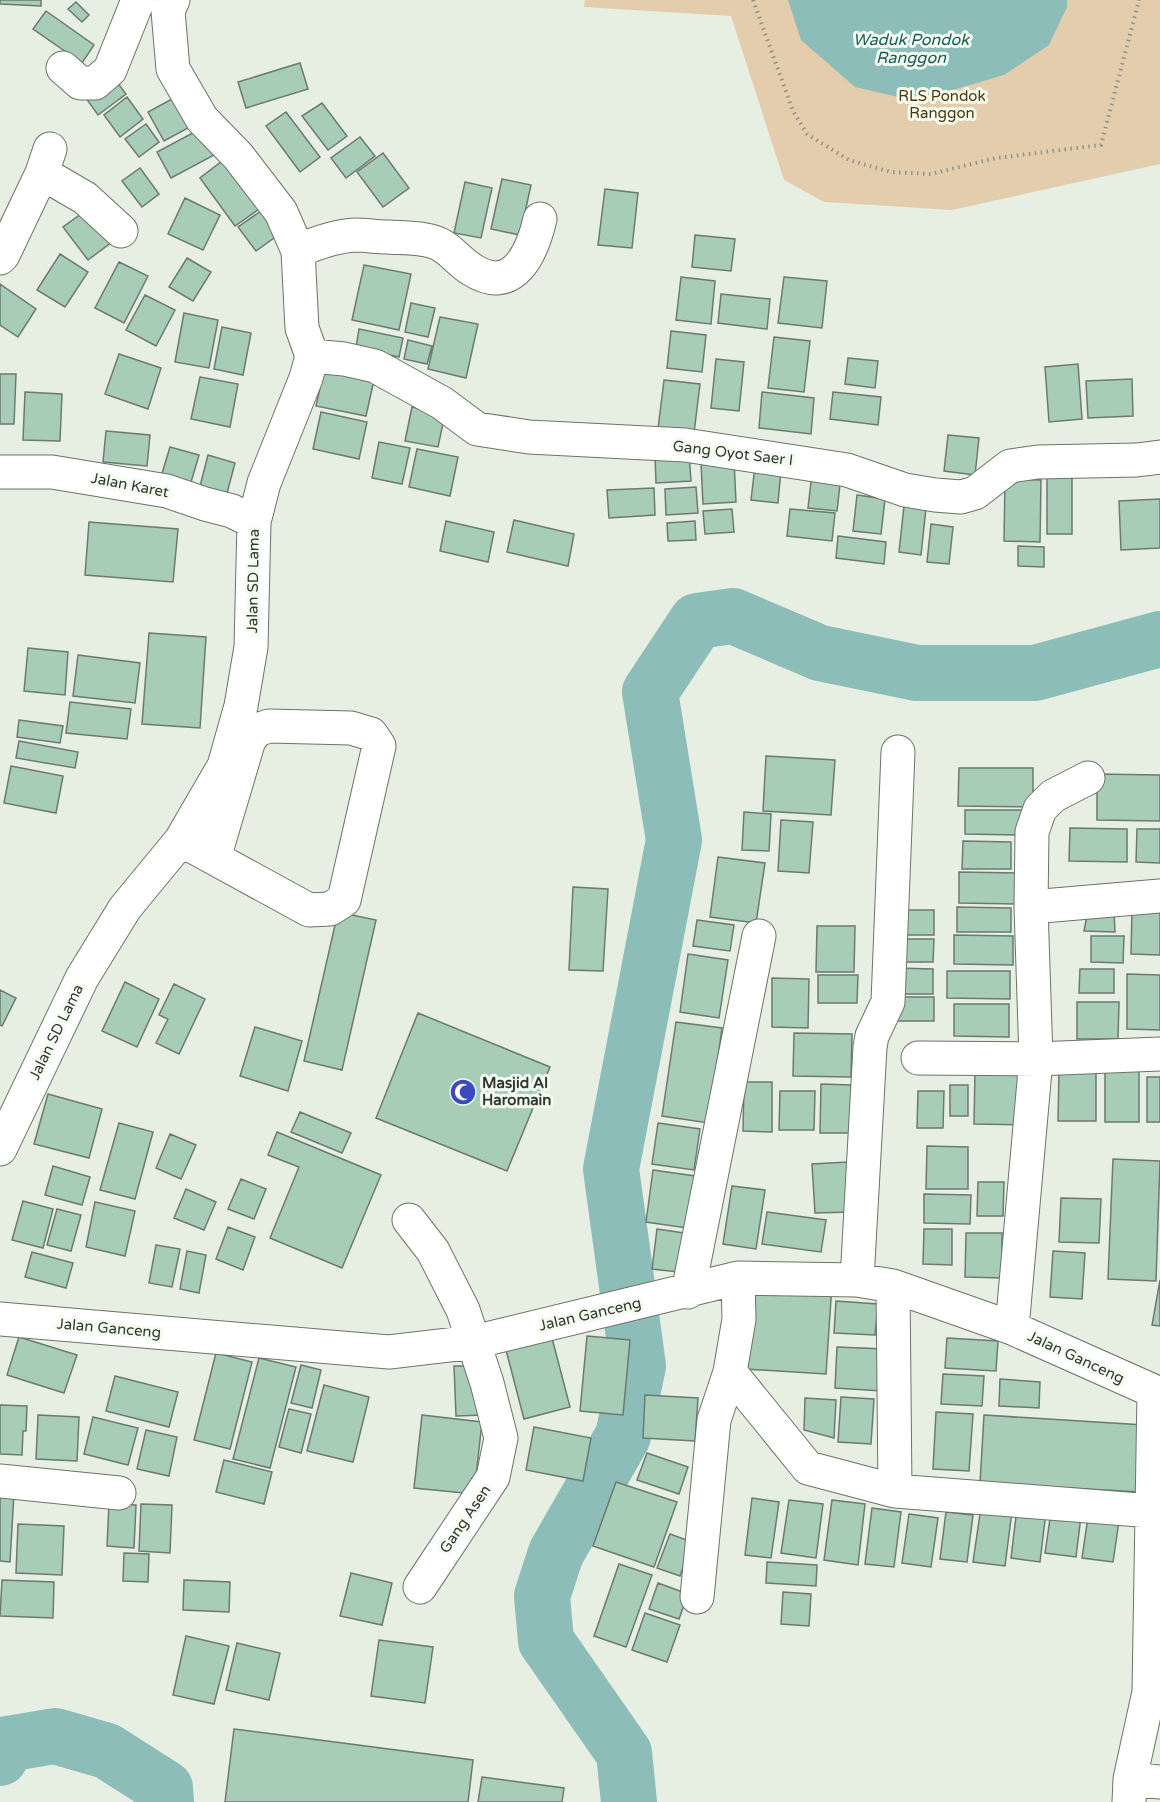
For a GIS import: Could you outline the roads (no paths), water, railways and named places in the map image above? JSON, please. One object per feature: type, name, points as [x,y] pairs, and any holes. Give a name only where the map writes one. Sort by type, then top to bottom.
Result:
[{"type":"street","points":[[63,68],[80,83],[95,83],[110,70],[138,0]]},
{"type":"street","points":[[163,4],[173,69],[202,119],[238,156],[281,212],[298,252],[302,328],[312,356]]},
{"type":"street","points":[[0,258],[11,240],[46,161],[121,231]]},
{"type":"street","points":[[298,252],[320,242],[355,235],[408,238],[435,242],[471,269],[496,278],[518,268],[527,257],[535,242],[540,219]]},
{"type":"street","name":"Gang Oyot Saer I","points":[[312,356],[344,359],[375,366],[442,403],[477,429],[529,437],[708,448],[848,470],[905,490],[936,495],[961,497],[975,493],[1010,466],[1038,462],[1137,460],[1160,457]]},
{"type":"street","name":"Jalan SD Lama","points":[[0,1149],[82,978],[125,908],[181,840],[224,766],[241,706],[251,647],[254,522],[264,483],[306,378],[312,356]]},
{"type":"street","name":"Jalan Karet","points":[[0,472],[52,472],[167,491],[232,511],[254,522]]},
{"type":"street","points":[[181,840],[309,910],[330,909],[344,900],[379,746],[371,734],[351,728],[269,726],[257,730],[249,740],[214,858]]},
{"type":"street","points":[[857,1280],[870,1047],[872,1036],[888,1002],[898,752]]},
{"type":"street","points":[[1012,1328],[1036,1059],[1030,907],[1032,832],[1040,809],[1053,796],[1088,778]]},
{"type":"street","points":[[1030,907],[1160,896]]},
{"type":"street","points":[[688,1292],[759,936]]},
{"type":"street","points":[[918,1058],[1036,1059],[1160,1054]]},
{"type":"street","name":"Gang Asen","points":[[409,1220],[433,1251],[463,1310],[501,1438],[493,1477],[420,1587]]},
{"type":"street","points":[[697,1597],[714,1419],[730,1372],[739,1319],[738,1278]]},
{"type":"street","name":"Jalan Ganceng","points":[[0,1319],[389,1352],[474,1342],[688,1292],[738,1278],[857,1280],[893,1286],[1012,1328],[1157,1394]]},
{"type":"street","points":[[893,1286],[895,1491]]},
{"type":"street","points":[[730,1372],[808,1468],[895,1491],[1152,1510]]},
{"type":"street","points":[[1140,1788],[1149,1692],[1152,1510],[1157,1394]]},
{"type":"street","points":[[0,1481],[119,1493]]},
{"type":"water","name":"Waduk Pondok Ranggon","points":[[788,0],[1067,0],[1067,7],[1049,45],[1004,75],[915,101],[855,87],[801,40]]},
{"type":"waterway","points":[[629,1802],[624,1753],[546,1641],[542,1596],[556,1553],[623,1436],[638,1366],[611,1169],[674,840],[650,692],[697,621],[733,616],[820,653],[917,673],[1035,673],[1160,639]]},
{"type":"waterway","points":[[0,1758],[7,1744],[55,1736],[107,1751],[165,1788],[166,1802]]},
{"type":"place","name":"Masjid Al Haromain","points":[[463,1092]]},
{"type":"park label","name":"RLS Pondok Ranggon","points":[[942,104]]}]
